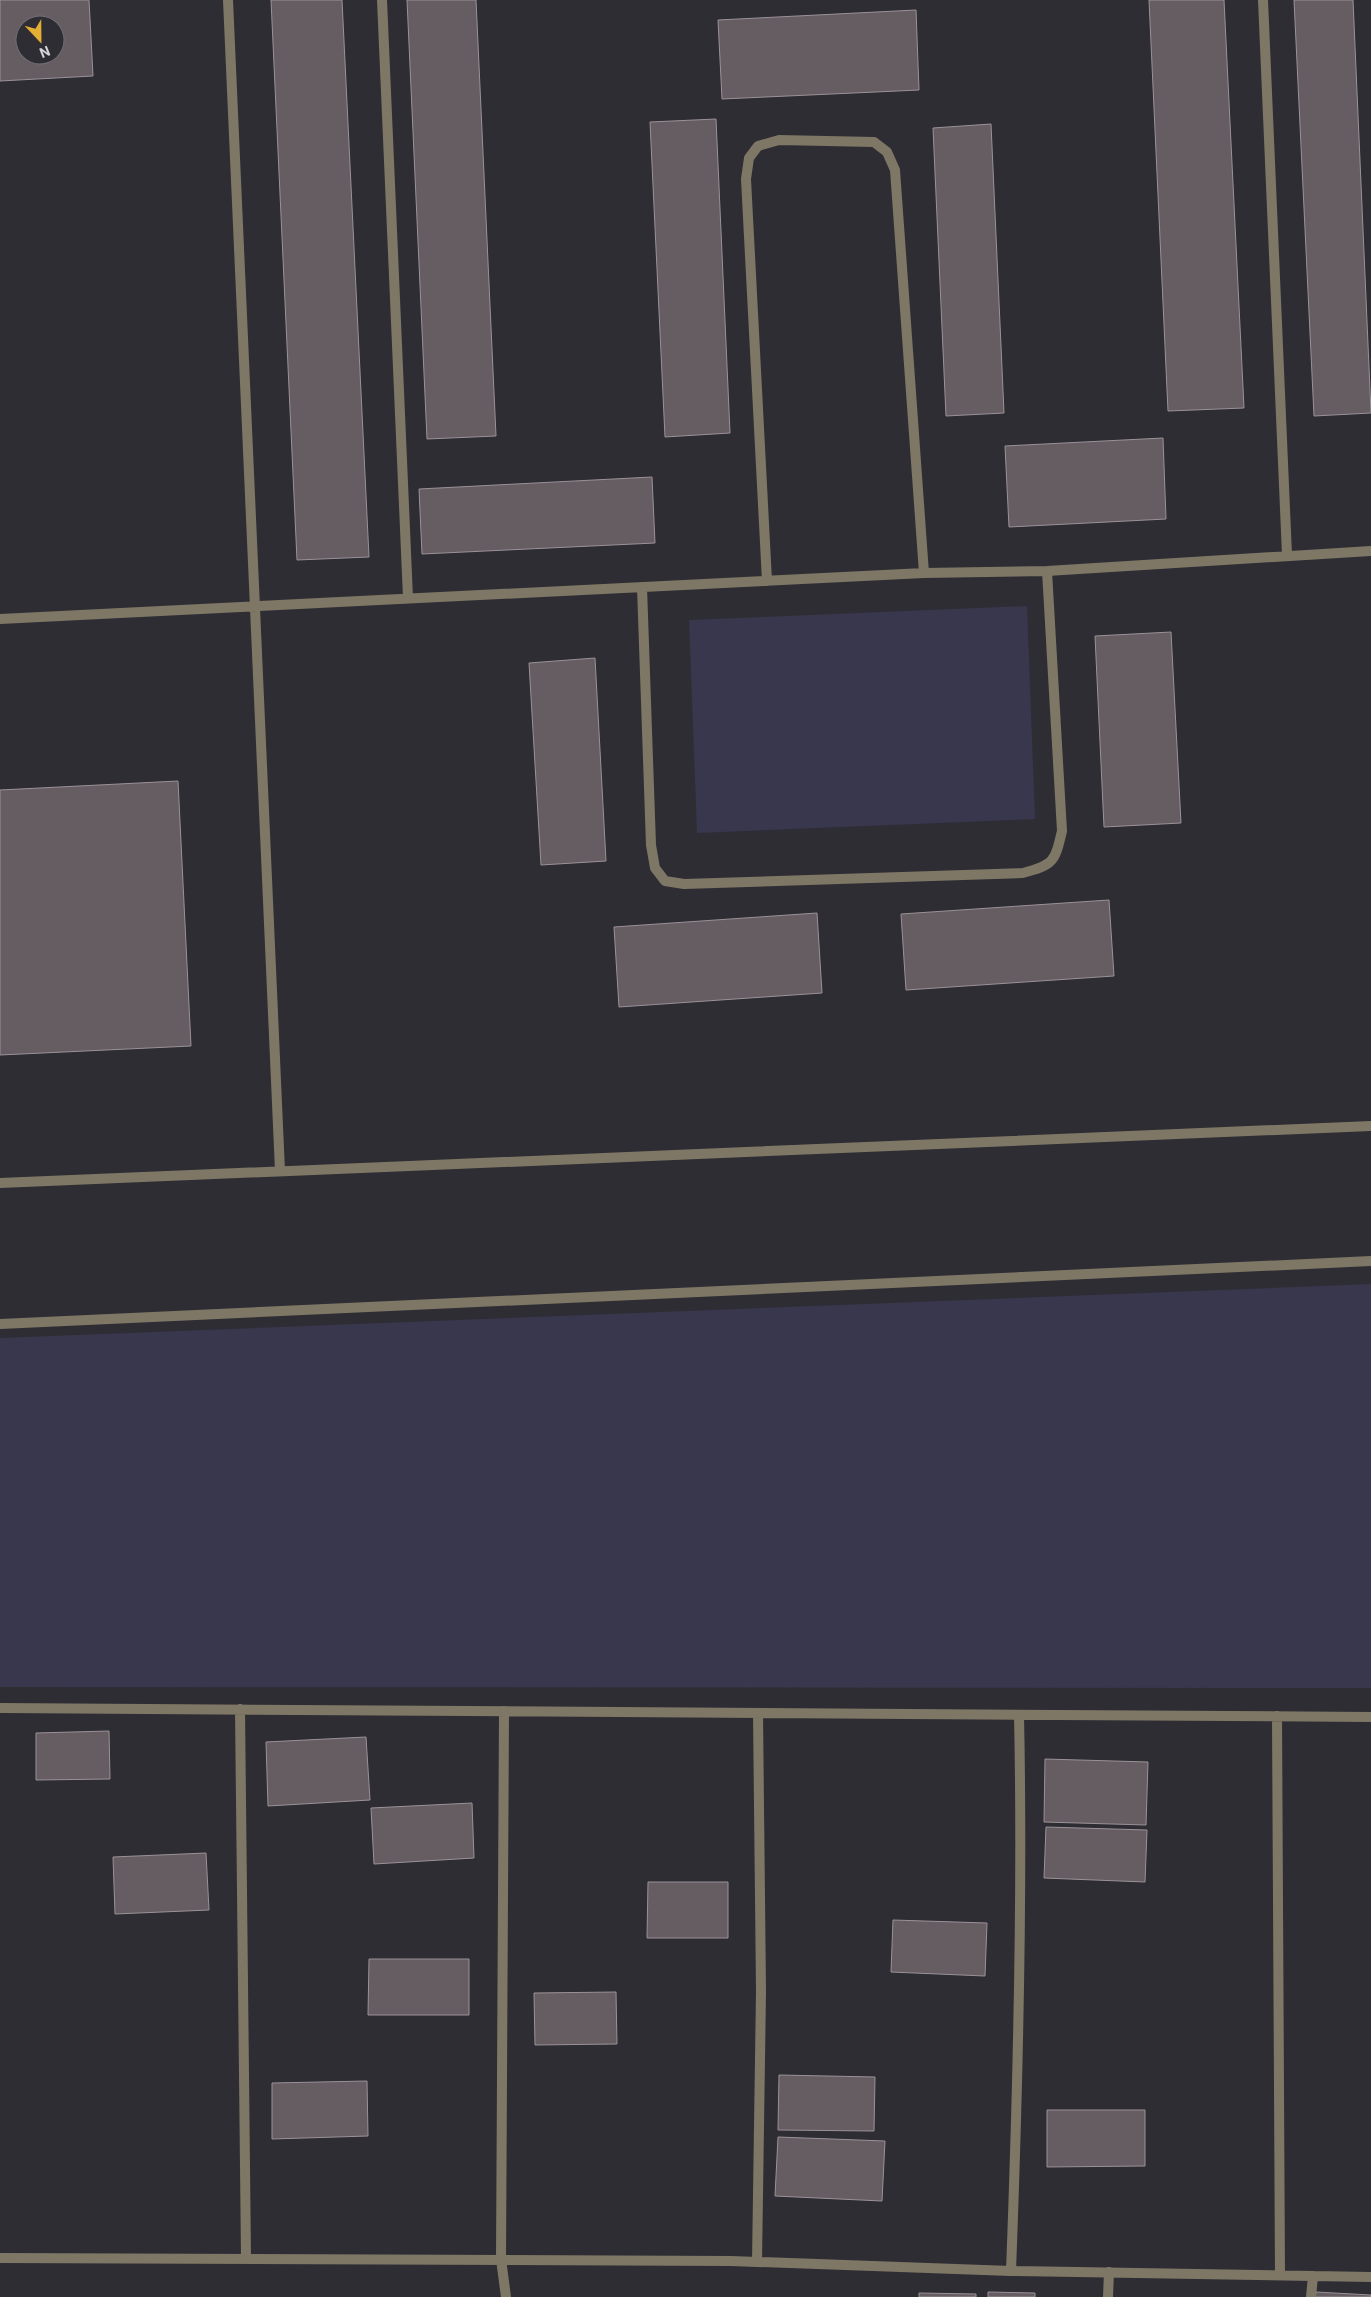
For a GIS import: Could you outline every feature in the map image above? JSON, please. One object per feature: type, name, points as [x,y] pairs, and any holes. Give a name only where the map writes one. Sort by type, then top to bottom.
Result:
[{"type":"street","points":[[228,0],[280,1171]]},
{"type":"street","points":[[382,0],[408,598]]},
{"type":"street","points":[[1263,0],[1287,555]]},
{"type":"street","points":[[767,581],[746,178],[748,158],[758,146],[779,140],[874,142],[887,152],[894,170],[924,573]]},
{"type":"street","points":[[0,619],[924,573],[1047,571],[1287,555],[1371,552]]},
{"type":"street","points":[[642,587],[651,845],[655,868],[665,881],[684,884],[1023,873],[1046,867],[1057,854],[1062,831],[1047,571]]},
{"type":"street","points":[[0,1182],[1371,1126]]},
{"type":"street","points":[[0,1324],[1371,1261]]},
{"type":"street","points":[[0,1708],[1371,1717]]},
{"type":"street","points":[[240,1709],[246,2258]]},
{"type":"street","points":[[504,1711],[500,2259],[506,2297]]},
{"type":"street","points":[[757,2262],[761,1991],[758,1713]]},
{"type":"street","points":[[1011,2271],[1018,2096],[1021,1834],[1018,1715]]},
{"type":"street","points":[[1277,1716],[1280,2275]]},
{"type":"street","points":[[0,2258],[500,2259],[757,2262],[1011,2271],[1371,2277]]},
{"type":"street","points":[[1108,2297],[1109,2272]]},
{"type":"street","points":[[1311,2297],[1312,2276]]},
{"type":"shaded area","points":[[1027,606],[1035,819],[697,833],[689,620]]},
{"type":"shaded area","points":[[1371,1284],[1371,1688],[0,1687],[0,1338]]},
{"type":"building","points":[[0,0],[89,0],[93,76],[0,81]]},
{"type":"building","points":[[271,0],[342,0],[369,557],[297,560]]},
{"type":"building","points":[[407,0],[476,0],[496,436],[427,439]]},
{"type":"building","points":[[1149,0],[1224,0],[1244,408],[1168,411]]},
{"type":"building","points":[[1294,0],[1353,0],[1371,413],[1314,416]]},
{"type":"building","points":[[916,10],[919,90],[722,99],[718,20]]},
{"type":"building","points":[[716,119],[730,433],[665,437],[650,122]]},
{"type":"building","points":[[991,124],[1004,413],[946,416],[933,128]]},
{"type":"building","points":[[1163,438],[1166,519],[1009,527],[1005,446]]},
{"type":"building","points":[[652,477],[655,543],[422,554],[419,489]]},
{"type":"building","points":[[1171,632],[1181,823],[1104,827],[1095,636]]},
{"type":"building","points":[[595,658],[606,861],[541,865],[529,663]]},
{"type":"building","points":[[178,781],[191,1046],[0,1055],[0,790]]},
{"type":"building","points":[[1109,900],[1114,976],[906,990],[901,914]]},
{"type":"building","points":[[817,913],[822,993],[619,1007],[614,927]]},
{"type":"building","points":[[109,1731],[110,1779],[36,1780],[36,1733]]},
{"type":"building","points":[[366,1737],[370,1800],[268,1806],[266,1742]]},
{"type":"building","points":[[1045,1759],[1148,1762],[1146,1825],[1044,1822]]},
{"type":"building","points":[[472,1803],[474,1858],[374,1864],[371,1808]]},
{"type":"building","points":[[1046,1827],[1147,1830],[1145,1882],[1044,1878]]},
{"type":"building","points":[[206,1853],[209,1910],[115,1914],[113,1857]]},
{"type":"building","points":[[648,1882],[728,1882],[728,1938],[647,1938]]},
{"type":"building","points":[[893,1920],[987,1923],[985,1976],[891,1972]]},
{"type":"building","points":[[369,1959],[469,1959],[469,2015],[368,2015]]},
{"type":"building","points":[[616,1992],[617,2044],[535,2045],[534,1993]]},
{"type":"building","points":[[779,2075],[875,2077],[874,2131],[778,2130]]},
{"type":"building","points":[[367,2081],[368,2136],[272,2139],[272,2083]]},
{"type":"building","points":[[1047,2110],[1145,2110],[1145,2166],[1047,2167]]},
{"type":"building","points":[[778,2137],[885,2141],[882,2201],[775,2196]]},
{"type":"building","points":[[988,2292],[1035,2293],[1035,2297],[988,2297]]},
{"type":"building","points":[[1316,2292],[1371,2295],[1371,2297],[1315,2297]]},
{"type":"building","points":[[919,2293],[976,2294],[976,2297],[919,2297]]}]
